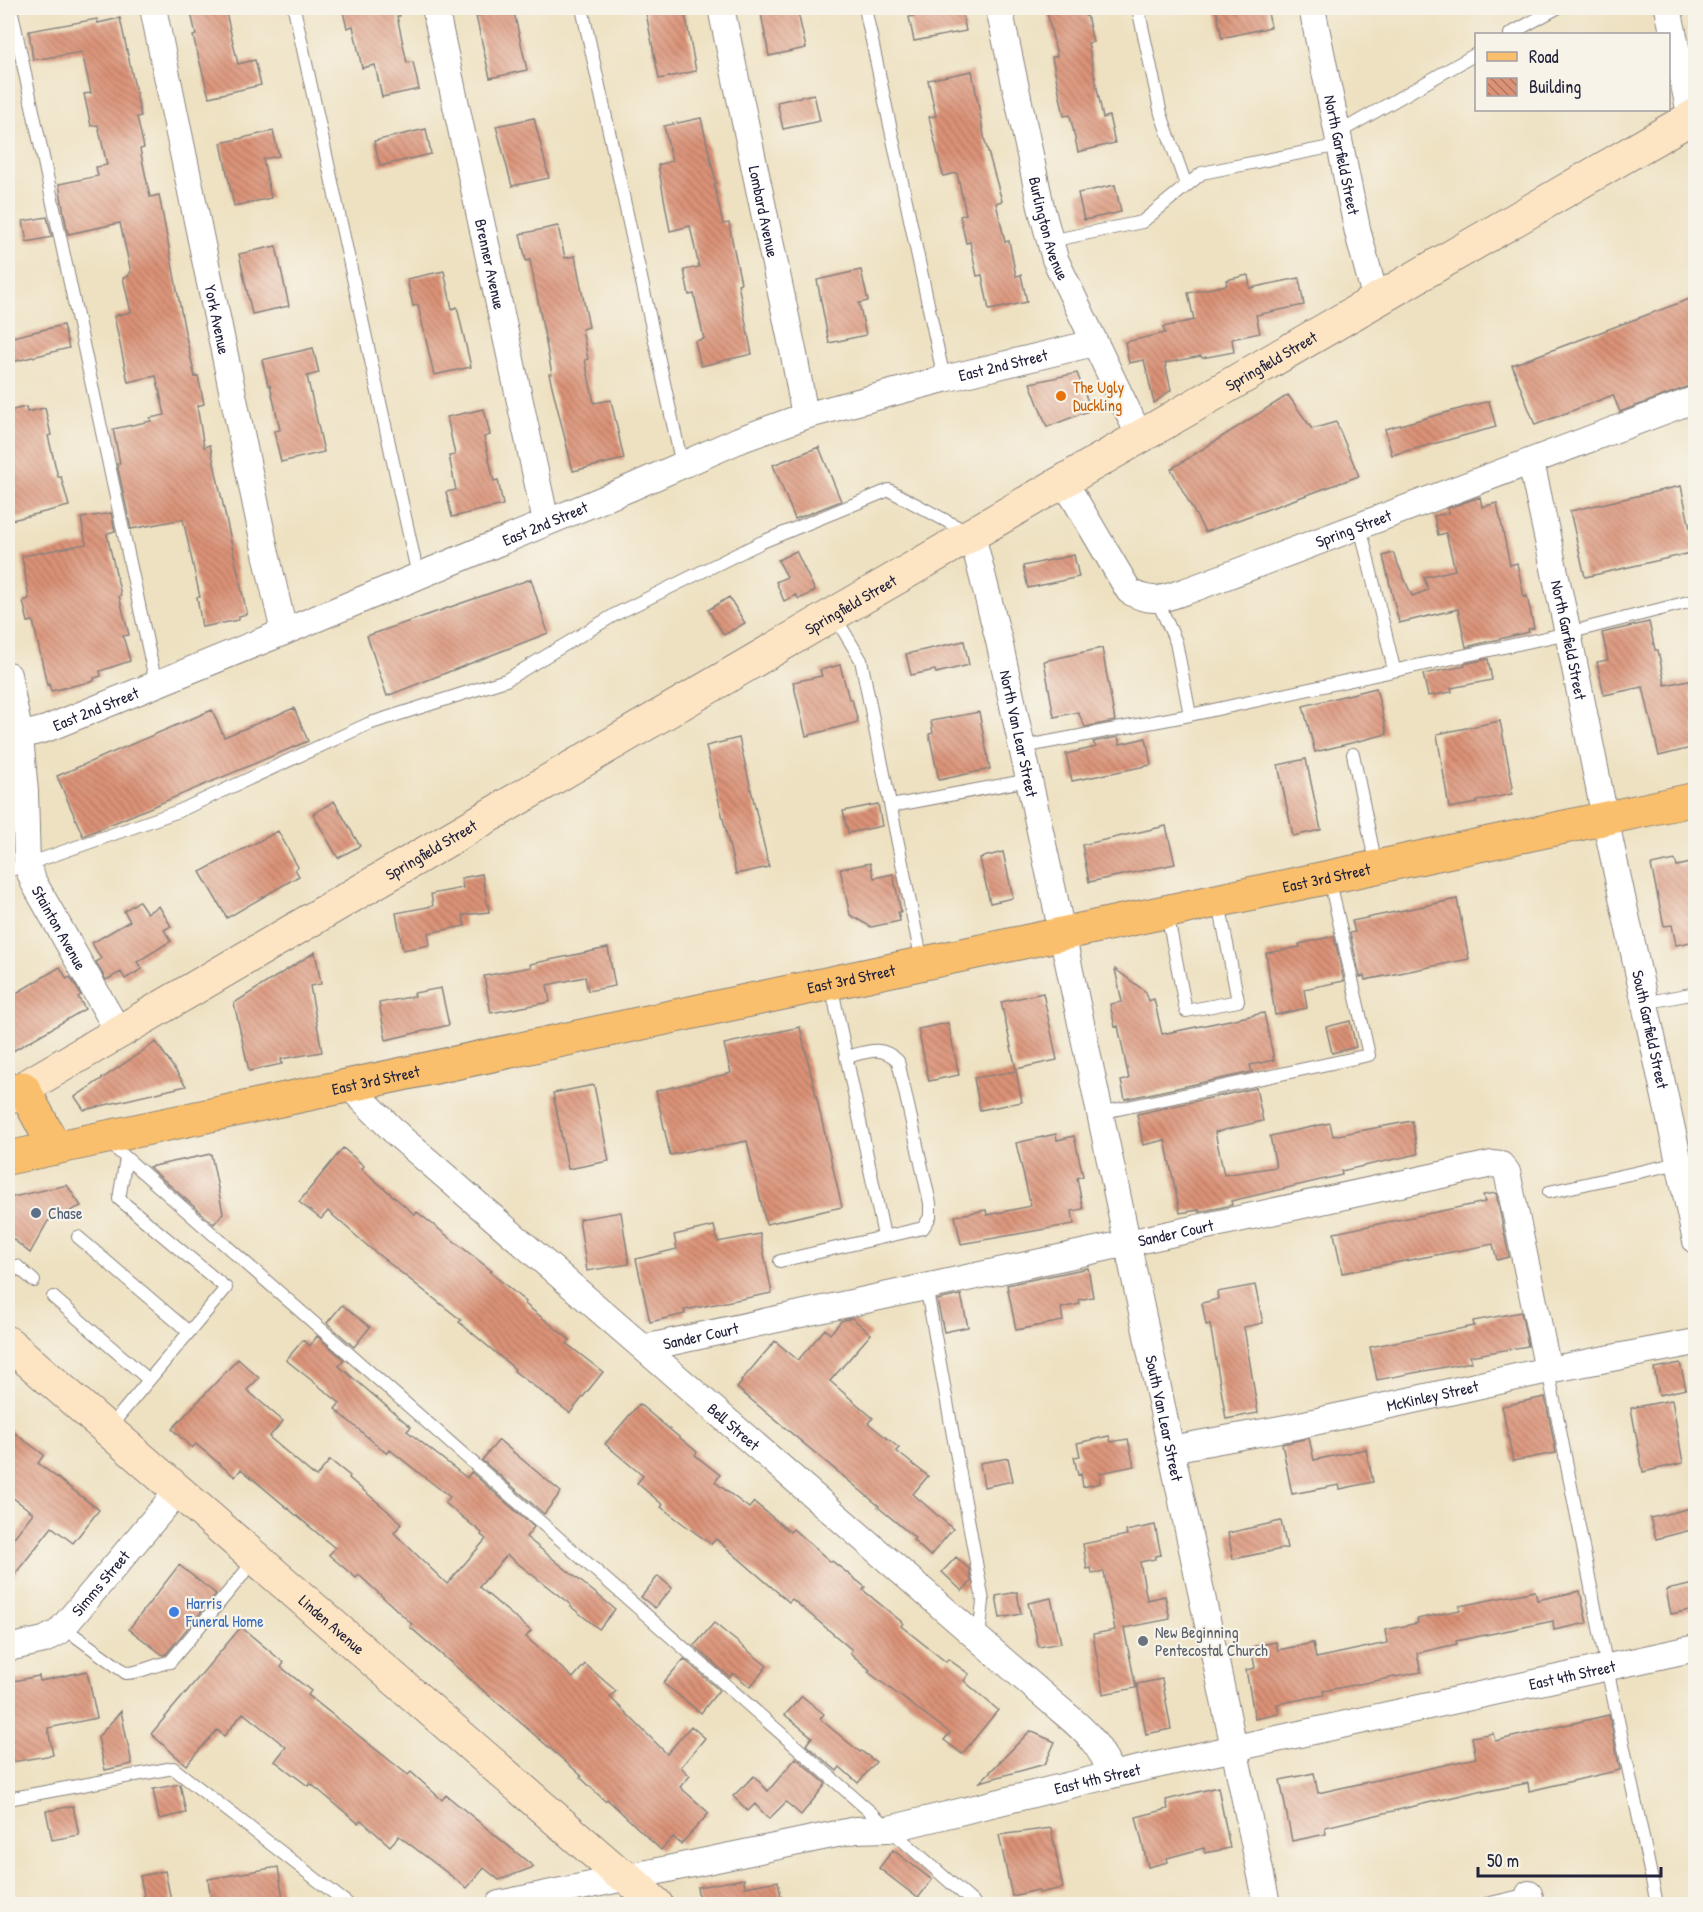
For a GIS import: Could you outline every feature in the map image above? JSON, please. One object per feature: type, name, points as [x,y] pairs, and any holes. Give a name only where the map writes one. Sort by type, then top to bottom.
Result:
[{"type":"main road","name":"East 3rd Street","points":[[8,1158],[55,1148],[115,1148],[349,1086],[1695,799]]},
{"type":"main road","points":[[15,1093],[55,1148]]},
{"type":"street","name":"York Avenue","points":[[153,8],[284,632]]},
{"type":"street","name":"Brenner Avenue","points":[[435,8],[546,522]]},
{"type":"street","name":"Lombard Avenue","points":[[721,8],[792,343],[805,416]]},
{"type":"street","name":"Burlington Avenue","points":[[999,8],[1041,207],[1055,259],[1140,437]]},
{"type":"street","name":"North Garfield Street","points":[[1312,8],[1358,232],[1376,300]]},
{"type":"street","points":[[1668,8],[1693,117]]},
{"type":"street","name":"Springfield Street","points":[[15,1093],[834,614],[1693,117]]},
{"type":"street","name":"East 2nd Street","points":[[14,738],[46,729],[284,632],[739,440],[805,416],[944,379],[1094,343]]},
{"type":"street","name":"Spring Street","points":[[1157,600],[1192,589],[1695,399]]},
{"type":"street","name":"North Garfield Street","points":[[1531,462],[1605,818]]},
{"type":"street","points":[[1063,482],[1129,591],[1141,598],[1157,600]]},
{"type":"street","name":"North Van Lear Street","points":[[972,535],[999,641],[1062,934]]},
{"type":"street","name":"Stainton Avenue","points":[[8,675],[14,738],[25,792],[17,868],[34,883],[118,1031]]},
{"type":"street","name":"South Garfield Street","points":[[1605,818],[1695,1241]]},
{"type":"street","name":"South Van Lear Street","points":[[1062,934],[1267,1905]]},
{"type":"street","name":"Bell Street","points":[[349,1086],[399,1136],[1096,1742],[1106,1757],[1111,1775]]},
{"type":"street","name":"Sander Court","points":[[644,1348],[1492,1164],[1501,1166],[1507,1172],[1548,1370]]},
{"type":"street","name":"McKinley Street","points":[[1171,1449],[1291,1427],[1548,1370],[1695,1342]]},
{"type":"street","name":"Linden Avenue","points":[[8,1343],[617,1872],[627,1877],[656,1905]]},
{"type":"street","name":"Simms Street","points":[[8,1647],[44,1640],[59,1632],[178,1491]]},
{"type":"street","name":"East 4th Street","points":[[499,1905],[856,1830],[890,1829],[1111,1775],[1695,1648]]},
{"type":"lane","points":[[11,8],[156,684]]},
{"type":"lane","points":[[294,8],[418,576]]},
{"type":"lane","points":[[582,8],[682,465]]},
{"type":"lane","points":[[865,8],[944,379]]},
{"type":"lane","points":[[1138,8],[1161,114],[1186,185]]},
{"type":"lane","points":[[1512,33],[1557,8]]},
{"type":"lane","points":[[1050,242],[1142,222],[1202,173],[1339,139],[1475,55]]},
{"type":"lane","points":[[17,868],[179,811],[368,724],[506,680],[627,608],[762,542],[890,490],[972,535]]},
{"type":"lane","points":[[1360,526],[1394,669]]},
{"type":"lane","points":[[1157,600],[1176,642],[1190,715]]},
{"type":"lane","points":[[1022,747],[1190,715],[1568,633],[1695,600]]},
{"type":"lane","points":[[834,614],[861,660],[922,964]]},
{"type":"lane","points":[[1353,754],[1376,867]]},
{"type":"lane","points":[[891,806],[1029,780]]},
{"type":"lane","points":[[1100,1113],[1369,1055],[1329,877]]},
{"type":"lane","points":[[1167,912],[1186,1011],[1238,1001],[1218,901]]},
{"type":"lane","points":[[831,983],[884,1236]]},
{"type":"lane","points":[[1644,1003],[1695,993]]},
{"type":"lane","points":[[780,1262],[923,1228],[930,1217],[930,1203],[898,1061],[890,1053],[879,1049],[846,1057]]},
{"type":"lane","points":[[107,1430],[226,1288],[119,1200],[115,1148]]},
{"type":"lane","points":[[115,1148],[975,1905]]},
{"type":"lane","points":[[1549,1192],[1679,1163]]},
{"type":"lane","points":[[78,1237],[189,1332]]},
{"type":"lane","points":[[8,1277],[17,1266],[34,1281]]},
{"type":"lane","points":[[926,1286],[983,1601],[979,1638]]},
{"type":"lane","points":[[53,1297],[148,1380]]},
{"type":"lane","points":[[1548,1370],[1657,1905]]},
{"type":"lane","points":[[63,1628],[126,1673],[170,1662],[255,1559]]},
{"type":"lane","points":[[8,1800],[173,1768],[348,1905]]},
{"type":"lane","points":[[1486,1905],[1531,1899]]},
{"type":"building","points":[[190,8],[225,8],[238,64],[255,60],[261,85],[209,97],[193,36],[196,35]]},
{"type":"building","points":[[342,8],[399,8],[400,16],[397,16],[407,63],[413,62],[419,89],[382,97],[375,65],[362,68],[353,26],[347,28]]},
{"type":"building","points":[[513,8],[527,70],[490,78],[476,16]]},
{"type":"building","points":[[645,8],[684,8],[696,71],[659,79]]},
{"type":"building","points":[[760,8],[797,8],[806,48],[769,56]]},
{"type":"building","points":[[961,8],[966,31],[914,41],[909,17]]},
{"type":"building","points":[[1046,8],[1083,8],[1085,16],[1087,15],[1093,42],[1088,43],[1103,118],[1109,116],[1115,143],[1078,152],[1070,115],[1064,116],[1052,57],[1057,56]]},
{"type":"building","points":[[1216,8],[1267,8],[1271,27],[1222,38]]},
{"type":"building","points":[[120,18],[141,116],[137,117],[144,148],[140,149],[150,197],[159,195],[185,332],[195,377],[198,376],[204,404],[197,406],[204,447],[210,445],[247,614],[239,616],[239,620],[202,627],[197,597],[200,597],[183,519],[131,529],[117,464],[120,463],[113,429],[151,421],[150,418],[165,415],[156,376],[128,382],[114,316],[131,312],[123,278],[129,276],[131,272],[120,223],[68,234],[59,184],[98,176],[96,167],[107,165],[98,125],[91,126],[84,94],[91,93],[82,52],[33,60],[29,31],[97,19],[98,23]]},
{"type":"building","points":[[972,71],[985,141],[1002,201],[996,203],[1005,242],[1009,241],[1016,276],[1021,275],[1027,302],[989,310],[982,275],[977,276],[970,242],[966,243],[960,216],[966,214],[957,173],[943,176],[929,117],[936,116],[928,80]]},
{"type":"building","points":[[814,94],[820,121],[783,129],[777,102]]},
{"type":"building","points":[[534,118],[549,178],[512,186],[496,126]]},
{"type":"building","points":[[701,118],[723,224],[729,223],[752,354],[701,366],[695,341],[704,339],[694,294],[689,295],[684,270],[699,267],[690,226],[670,231],[658,165],[672,161],[664,126]]},
{"type":"building","points":[[426,129],[431,154],[380,166],[374,141]]},
{"type":"building","points":[[273,131],[279,156],[263,159],[271,198],[234,206],[221,143]]},
{"type":"building","points":[[1115,185],[1121,212],[1084,220],[1078,193]]},
{"type":"building","points":[[47,217],[52,237],[27,242],[23,221]]},
{"type":"building","points":[[558,226],[565,258],[575,256],[589,327],[582,329],[588,359],[585,360],[594,403],[611,400],[624,459],[573,471],[549,374],[552,374],[530,260],[526,261],[520,234]]},
{"type":"building","points":[[276,246],[289,306],[252,314],[239,254]]},
{"type":"building","points":[[861,270],[868,301],[859,303],[866,335],[829,343],[817,280]]},
{"type":"building","points":[[444,271],[452,309],[457,307],[471,367],[434,375],[418,305],[413,306],[407,279]]},
{"type":"building","points":[[1248,275],[1250,288],[1299,278],[1304,305],[1256,315],[1260,333],[1232,339],[1234,352],[1165,363],[1171,390],[1154,403],[1144,360],[1129,363],[1125,342],[1165,333],[1163,327],[1194,320],[1188,293],[1227,285],[1226,280]]},
{"type":"building","points":[[1695,297],[1695,384],[1620,412],[1613,395],[1535,425],[1512,365]]},
{"type":"building","points":[[63,325],[69,348],[8,363],[8,338]]},
{"type":"building","points":[[313,348],[319,373],[307,376],[324,452],[281,462],[274,431],[280,430],[262,360]]},
{"type":"building","name":"The Ugly Duckling","points":[[1077,373],[1091,410],[1047,427],[1030,383]]},
{"type":"building","points":[[1288,395],[1312,429],[1336,422],[1359,476],[1205,532],[1171,469]]},
{"type":"building","points":[[1489,401],[1496,427],[1392,455],[1385,429]]},
{"type":"building","points":[[26,407],[27,412],[45,408],[51,435],[48,436],[58,477],[61,477],[69,506],[8,521],[8,411]]},
{"type":"building","points":[[484,409],[490,435],[484,437],[494,481],[498,480],[503,505],[452,517],[446,492],[456,490],[449,456],[455,455],[447,417]]},
{"type":"building","points":[[819,447],[841,501],[795,519],[773,465]]},
{"type":"building","points":[[1681,486],[1695,552],[1585,577],[1570,511]]},
{"type":"building","points":[[1480,497],[1482,507],[1497,503],[1510,565],[1517,563],[1524,597],[1527,596],[1534,628],[1528,629],[1529,632],[1466,647],[1458,609],[1399,623],[1383,556],[1393,553],[1412,596],[1428,590],[1424,577],[1455,570],[1446,533],[1438,535],[1434,516],[1449,513],[1448,508]]},
{"type":"building","points":[[111,513],[115,531],[107,535],[129,635],[123,636],[130,661],[100,671],[101,676],[94,678],[94,681],[51,691],[49,684],[47,685],[33,621],[28,622],[23,601],[29,599],[22,556],[86,544],[81,518]]},
{"type":"building","points":[[796,551],[815,591],[799,599],[796,595],[784,601],[776,582],[787,577],[778,560]]},
{"type":"building","points":[[1074,555],[1079,577],[1028,588],[1023,566]]},
{"type":"building","points":[[531,579],[548,633],[387,696],[367,636]]},
{"type":"building","points":[[729,597],[745,623],[724,635],[708,610]]},
{"type":"building","points":[[1649,622],[1655,650],[1658,650],[1665,685],[1689,680],[1695,711],[1695,747],[1659,756],[1643,687],[1604,695],[1597,662],[1608,660],[1602,633]]},
{"type":"building","points":[[964,641],[969,665],[936,673],[935,670],[911,675],[906,654]]},
{"type":"building","points":[[1102,648],[1115,721],[1085,727],[1078,712],[1054,717],[1044,661]]},
{"type":"building","points":[[1488,659],[1492,680],[1451,688],[1452,692],[1428,696],[1423,674]]},
{"type":"building","points":[[840,665],[858,722],[806,736],[793,682],[822,676],[820,670]]},
{"type":"building","points":[[1376,688],[1387,734],[1315,752],[1303,706]]},
{"type":"building","points":[[294,708],[308,741],[83,836],[57,776],[212,710],[224,737]]},
{"type":"building","points":[[979,712],[990,769],[939,780],[929,734],[933,733],[931,721]]},
{"type":"building","points":[[1500,721],[1513,787],[1512,794],[1449,808],[1437,734]]},
{"type":"building","points":[[1118,737],[1120,744],[1146,738],[1151,765],[1072,781],[1066,754],[1096,747],[1093,742]]},
{"type":"building","points":[[739,738],[769,867],[736,874],[706,746]]},
{"type":"building","points":[[1306,759],[1321,830],[1293,836],[1278,765]]},
{"type":"building","points":[[334,801],[360,846],[338,858],[313,814]]},
{"type":"building","points":[[878,804],[882,826],[848,833],[843,811]]},
{"type":"building","points":[[1166,826],[1175,864],[1089,882],[1082,845]]},
{"type":"building","points":[[278,831],[298,867],[295,869],[299,876],[227,918],[200,872]]},
{"type":"building","points":[[1003,852],[1013,898],[990,903],[980,858]]},
{"type":"building","points":[[1675,860],[1677,866],[1695,862],[1695,941],[1676,945],[1672,925],[1664,926],[1651,865]]},
{"type":"building","points":[[870,863],[874,878],[893,874],[901,912],[898,912],[900,921],[871,927],[850,915],[840,869]]},
{"type":"building","points":[[482,874],[489,912],[463,915],[465,926],[428,933],[430,945],[403,950],[396,913],[433,906],[431,894],[463,888],[461,878]]},
{"type":"building","points":[[1457,899],[1469,959],[1365,980],[1364,976],[1360,977],[1350,933],[1355,932],[1352,921]]},
{"type":"building","points":[[139,901],[147,913],[159,906],[171,926],[164,930],[171,941],[137,962],[142,969],[125,979],[121,972],[106,980],[96,962],[101,959],[92,943],[130,921],[124,911]]},
{"type":"building","points":[[1334,936],[1344,981],[1304,989],[1307,1008],[1275,1015],[1266,953],[1300,947],[1299,944]]},
{"type":"building","points":[[608,948],[615,986],[588,991],[585,977],[547,985],[550,1002],[491,1013],[484,976]]},
{"type":"building","points":[[315,952],[321,984],[310,986],[322,1052],[281,1059],[282,1064],[249,1071],[234,1003]]},
{"type":"building","points":[[60,967],[67,979],[70,977],[81,995],[78,997],[85,1009],[8,1054],[8,998]]},
{"type":"building","points":[[1115,969],[1146,992],[1148,1001],[1154,999],[1162,1034],[1264,1013],[1274,1060],[1250,1065],[1252,1072],[1125,1099],[1121,1081],[1129,1079],[1118,1026],[1115,1027],[1110,1004],[1122,1002]]},
{"type":"building","points":[[441,988],[449,1025],[386,1040],[379,1003]]},
{"type":"building","points":[[1043,993],[1057,1060],[1016,1069],[1001,1002]]},
{"type":"building","points":[[1350,1021],[1356,1047],[1332,1053],[1326,1027]]},
{"type":"building","points":[[948,1023],[959,1075],[929,1081],[918,1029]]},
{"type":"building","points":[[800,1027],[842,1207],[766,1224],[747,1141],[670,1155],[656,1091],[731,1073],[724,1044]]},
{"type":"building","points":[[156,1042],[186,1086],[84,1110],[75,1097]]},
{"type":"building","points":[[1016,1071],[1022,1102],[980,1110],[974,1078]]},
{"type":"building","points":[[594,1085],[609,1161],[568,1169],[553,1093]]},
{"type":"building","points":[[1256,1088],[1263,1121],[1215,1132],[1224,1175],[1276,1167],[1270,1136],[1330,1123],[1333,1136],[1412,1121],[1418,1154],[1341,1171],[1342,1175],[1231,1201],[1232,1205],[1199,1212],[1199,1210],[1180,1213],[1165,1140],[1143,1145],[1137,1114]]},
{"type":"building","points":[[1056,1134],[1057,1140],[1074,1136],[1083,1176],[1077,1178],[1083,1209],[1072,1211],[1074,1224],[961,1244],[955,1216],[986,1210],[987,1215],[1031,1206],[1016,1143]]},
{"type":"building","points":[[343,1148],[364,1166],[362,1169],[415,1215],[417,1212],[492,1271],[490,1272],[526,1302],[525,1304],[570,1340],[567,1344],[603,1372],[570,1413],[514,1371],[515,1369],[459,1322],[461,1320],[370,1248],[328,1211],[321,1219],[299,1202]]},
{"type":"building","points":[[211,1154],[223,1213],[214,1224],[149,1167]]},
{"type":"building","name":"Chase","points":[[67,1185],[81,1206],[48,1221],[30,1253],[8,1235],[8,1198]]},
{"type":"building","points":[[1496,1193],[1509,1257],[1497,1260],[1493,1244],[1342,1273],[1334,1233],[1485,1202],[1483,1195]]},
{"type":"building","points":[[621,1212],[629,1264],[587,1271],[579,1219]]},
{"type":"building","points":[[714,1226],[718,1242],[760,1234],[772,1293],[684,1310],[685,1314],[650,1322],[636,1259],[677,1249],[674,1235]]},
{"type":"building","points":[[1088,1268],[1093,1297],[1079,1300],[1080,1304],[1061,1308],[1063,1321],[1016,1330],[1007,1285]]},
{"type":"building","points":[[1255,1285],[1263,1323],[1244,1327],[1258,1413],[1226,1419],[1210,1324],[1206,1325],[1202,1303],[1218,1299],[1217,1292]]},
{"type":"building","points":[[961,1295],[968,1327],[944,1332],[937,1300]]},
{"type":"building","points":[[342,1305],[370,1327],[354,1347],[327,1323]]},
{"type":"building","points":[[1521,1312],[1528,1346],[1470,1356],[1472,1362],[1377,1380],[1370,1347],[1474,1326],[1473,1321]]},
{"type":"building","points":[[852,1318],[871,1334],[830,1381],[873,1418],[868,1423],[899,1448],[896,1451],[928,1476],[913,1494],[953,1529],[930,1556],[913,1540],[915,1538],[879,1506],[737,1388],[775,1341],[798,1360],[825,1329],[830,1334],[841,1321]]},
{"type":"building","points":[[317,1336],[344,1360],[339,1366],[411,1427],[407,1431],[467,1478],[471,1472],[534,1527],[526,1537],[615,1609],[599,1629],[507,1555],[479,1587],[531,1631],[526,1637],[573,1678],[585,1664],[616,1691],[610,1697],[667,1754],[691,1726],[705,1738],[681,1767],[690,1776],[680,1787],[709,1813],[681,1844],[673,1837],[661,1850],[607,1799],[605,1801],[580,1777],[582,1776],[410,1627],[412,1624],[359,1575],[356,1578],[329,1555],[335,1548],[241,1469],[235,1477],[196,1444],[192,1448],[172,1429],[238,1359],[259,1378],[247,1390],[283,1421],[269,1437],[316,1477],[330,1460],[350,1476],[349,1478],[402,1523],[394,1533],[447,1584],[486,1539],[481,1535],[482,1533],[445,1503],[450,1497],[390,1450],[387,1454],[335,1409],[340,1403],[286,1360],[303,1340],[310,1346]]},
{"type":"building","points":[[1680,1363],[1686,1389],[1659,1395],[1654,1368]]},
{"type":"building","points":[[1545,1397],[1556,1453],[1513,1461],[1502,1406]]},
{"type":"building","points":[[1672,1400],[1683,1463],[1643,1472],[1631,1408]]},
{"type":"building","points":[[639,1404],[697,1452],[695,1455],[720,1475],[715,1482],[749,1508],[754,1502],[790,1532],[793,1529],[831,1562],[865,1587],[863,1590],[903,1623],[901,1626],[946,1662],[948,1659],[969,1674],[964,1681],[998,1710],[962,1754],[944,1740],[950,1733],[868,1672],[870,1670],[850,1653],[852,1650],[792,1599],[789,1602],[716,1539],[711,1544],[682,1523],[661,1507],[663,1505],[637,1483],[643,1476],[605,1444]]},
{"type":"building","points":[[8,1428],[44,1455],[38,1463],[99,1510],[73,1543],[52,1527],[8,1583],[8,1545],[33,1513],[8,1494]]},
{"type":"building","points":[[1109,1436],[1111,1442],[1128,1439],[1134,1466],[1100,1473],[1100,1483],[1083,1487],[1081,1474],[1078,1475],[1074,1457],[1080,1456],[1077,1443]]},
{"type":"building","points":[[1309,1438],[1314,1460],[1366,1449],[1373,1482],[1340,1489],[1339,1485],[1292,1494],[1282,1444]]},
{"type":"building","points":[[499,1440],[561,1492],[544,1514],[482,1460]]},
{"type":"building","points":[[1008,1458],[1013,1481],[984,1487],[980,1463]]},
{"type":"building","points":[[1695,1507],[1695,1529],[1656,1539],[1650,1518]]},
{"type":"building","points":[[1281,1521],[1287,1548],[1233,1559],[1228,1533]]},
{"type":"building","points":[[1155,1525],[1161,1555],[1155,1556],[1155,1559],[1140,1562],[1147,1600],[1165,1596],[1170,1619],[1124,1628],[1136,1688],[1103,1694],[1093,1634],[1115,1630],[1104,1572],[1092,1574],[1091,1568],[1087,1569],[1083,1544],[1127,1535],[1126,1531]]},
{"type":"building","points":[[956,1557],[969,1569],[971,1582],[962,1591],[942,1572]]},
{"type":"building","name":"Harris Funeral Home","points":[[179,1565],[216,1594],[163,1655],[129,1629]]},
{"type":"building","points":[[658,1576],[672,1588],[655,1608],[641,1597]]},
{"type":"building","points":[[1695,1584],[1695,1609],[1671,1614],[1666,1590]]},
{"type":"building","points":[[1535,1591],[1537,1600],[1580,1591],[1587,1623],[1554,1630],[1553,1621],[1456,1641],[1457,1644],[1417,1653],[1421,1672],[1323,1691],[1324,1695],[1277,1704],[1279,1714],[1255,1719],[1246,1670],[1255,1668],[1251,1647],[1276,1642],[1278,1650],[1313,1643],[1316,1658],[1387,1643],[1385,1630],[1418,1623],[1417,1619],[1460,1610],[1459,1606]]},
{"type":"building","points":[[1017,1592],[1021,1614],[1000,1618],[996,1596]]},
{"type":"building","points":[[1051,1598],[1061,1643],[1039,1647],[1028,1603]]},
{"type":"building","points":[[714,1623],[767,1666],[750,1687],[733,1673],[730,1677],[694,1646]]},
{"type":"building","points":[[241,1627],[284,1663],[281,1667],[311,1691],[308,1695],[408,1775],[411,1772],[442,1800],[446,1795],[534,1867],[499,1880],[484,1868],[467,1888],[399,1836],[390,1846],[361,1820],[358,1823],[310,1783],[308,1786],[275,1761],[286,1747],[243,1713],[224,1736],[217,1730],[186,1765],[151,1734]]},
{"type":"building","points":[[684,1659],[719,1690],[701,1713],[663,1683]]},
{"type":"building","points":[[87,1671],[97,1718],[48,1728],[53,1755],[12,1762],[8,1735],[8,1682],[39,1676],[40,1681]]},
{"type":"building","points":[[1162,1679],[1171,1729],[1146,1734],[1137,1684]]},
{"type":"building","points":[[802,1696],[824,1714],[820,1719],[860,1752],[876,1762],[858,1783],[840,1767],[837,1771],[806,1745],[812,1737],[785,1715]]},
{"type":"building","points":[[121,1711],[132,1764],[105,1770],[98,1737]]},
{"type":"building","points":[[1609,1715],[1620,1770],[1529,1791],[1528,1783],[1483,1792],[1483,1790],[1325,1827],[1326,1834],[1292,1841],[1280,1780],[1314,1773],[1318,1793],[1476,1758],[1472,1737],[1493,1733],[1495,1741]]},
{"type":"building","points":[[1030,1731],[1055,1742],[1045,1764],[980,1782]]},
{"type":"building","points":[[796,1758],[826,1784],[801,1815],[786,1802],[769,1819],[755,1804],[748,1811],[733,1796],[754,1776],[768,1791]]},
{"type":"building","points":[[180,1784],[186,1813],[159,1819],[153,1789]]},
{"type":"building","points":[[1218,1787],[1230,1848],[1205,1853],[1204,1848],[1167,1858],[1168,1862],[1148,1867],[1136,1817],[1168,1809],[1166,1800]]},
{"type":"building","points":[[73,1806],[79,1835],[52,1840],[46,1811]]},
{"type":"building","points":[[1051,1828],[1063,1888],[1039,1893],[1038,1890],[1012,1896],[999,1835]]},
{"type":"building","points":[[893,1850],[932,1880],[918,1898],[879,1868]]},
{"type":"building","points":[[278,1867],[284,1905],[212,1905],[208,1879]]},
{"type":"building","points":[[165,1871],[172,1905],[146,1905],[140,1876]]},
{"type":"building","points":[[744,1879],[745,1887],[778,1881],[782,1902],[764,1905],[700,1905],[697,1887]]},
{"type":"place","name":"The Ugly Duckling","points":[[1061,396]]},
{"type":"place","name":"Chase","points":[[36,1213]]},
{"type":"place","name":"Harris Funeral Home","points":[[174,1612]]},
{"type":"place","name":"New Beginning Pentecostal Church","points":[[1143,1641]]}]
